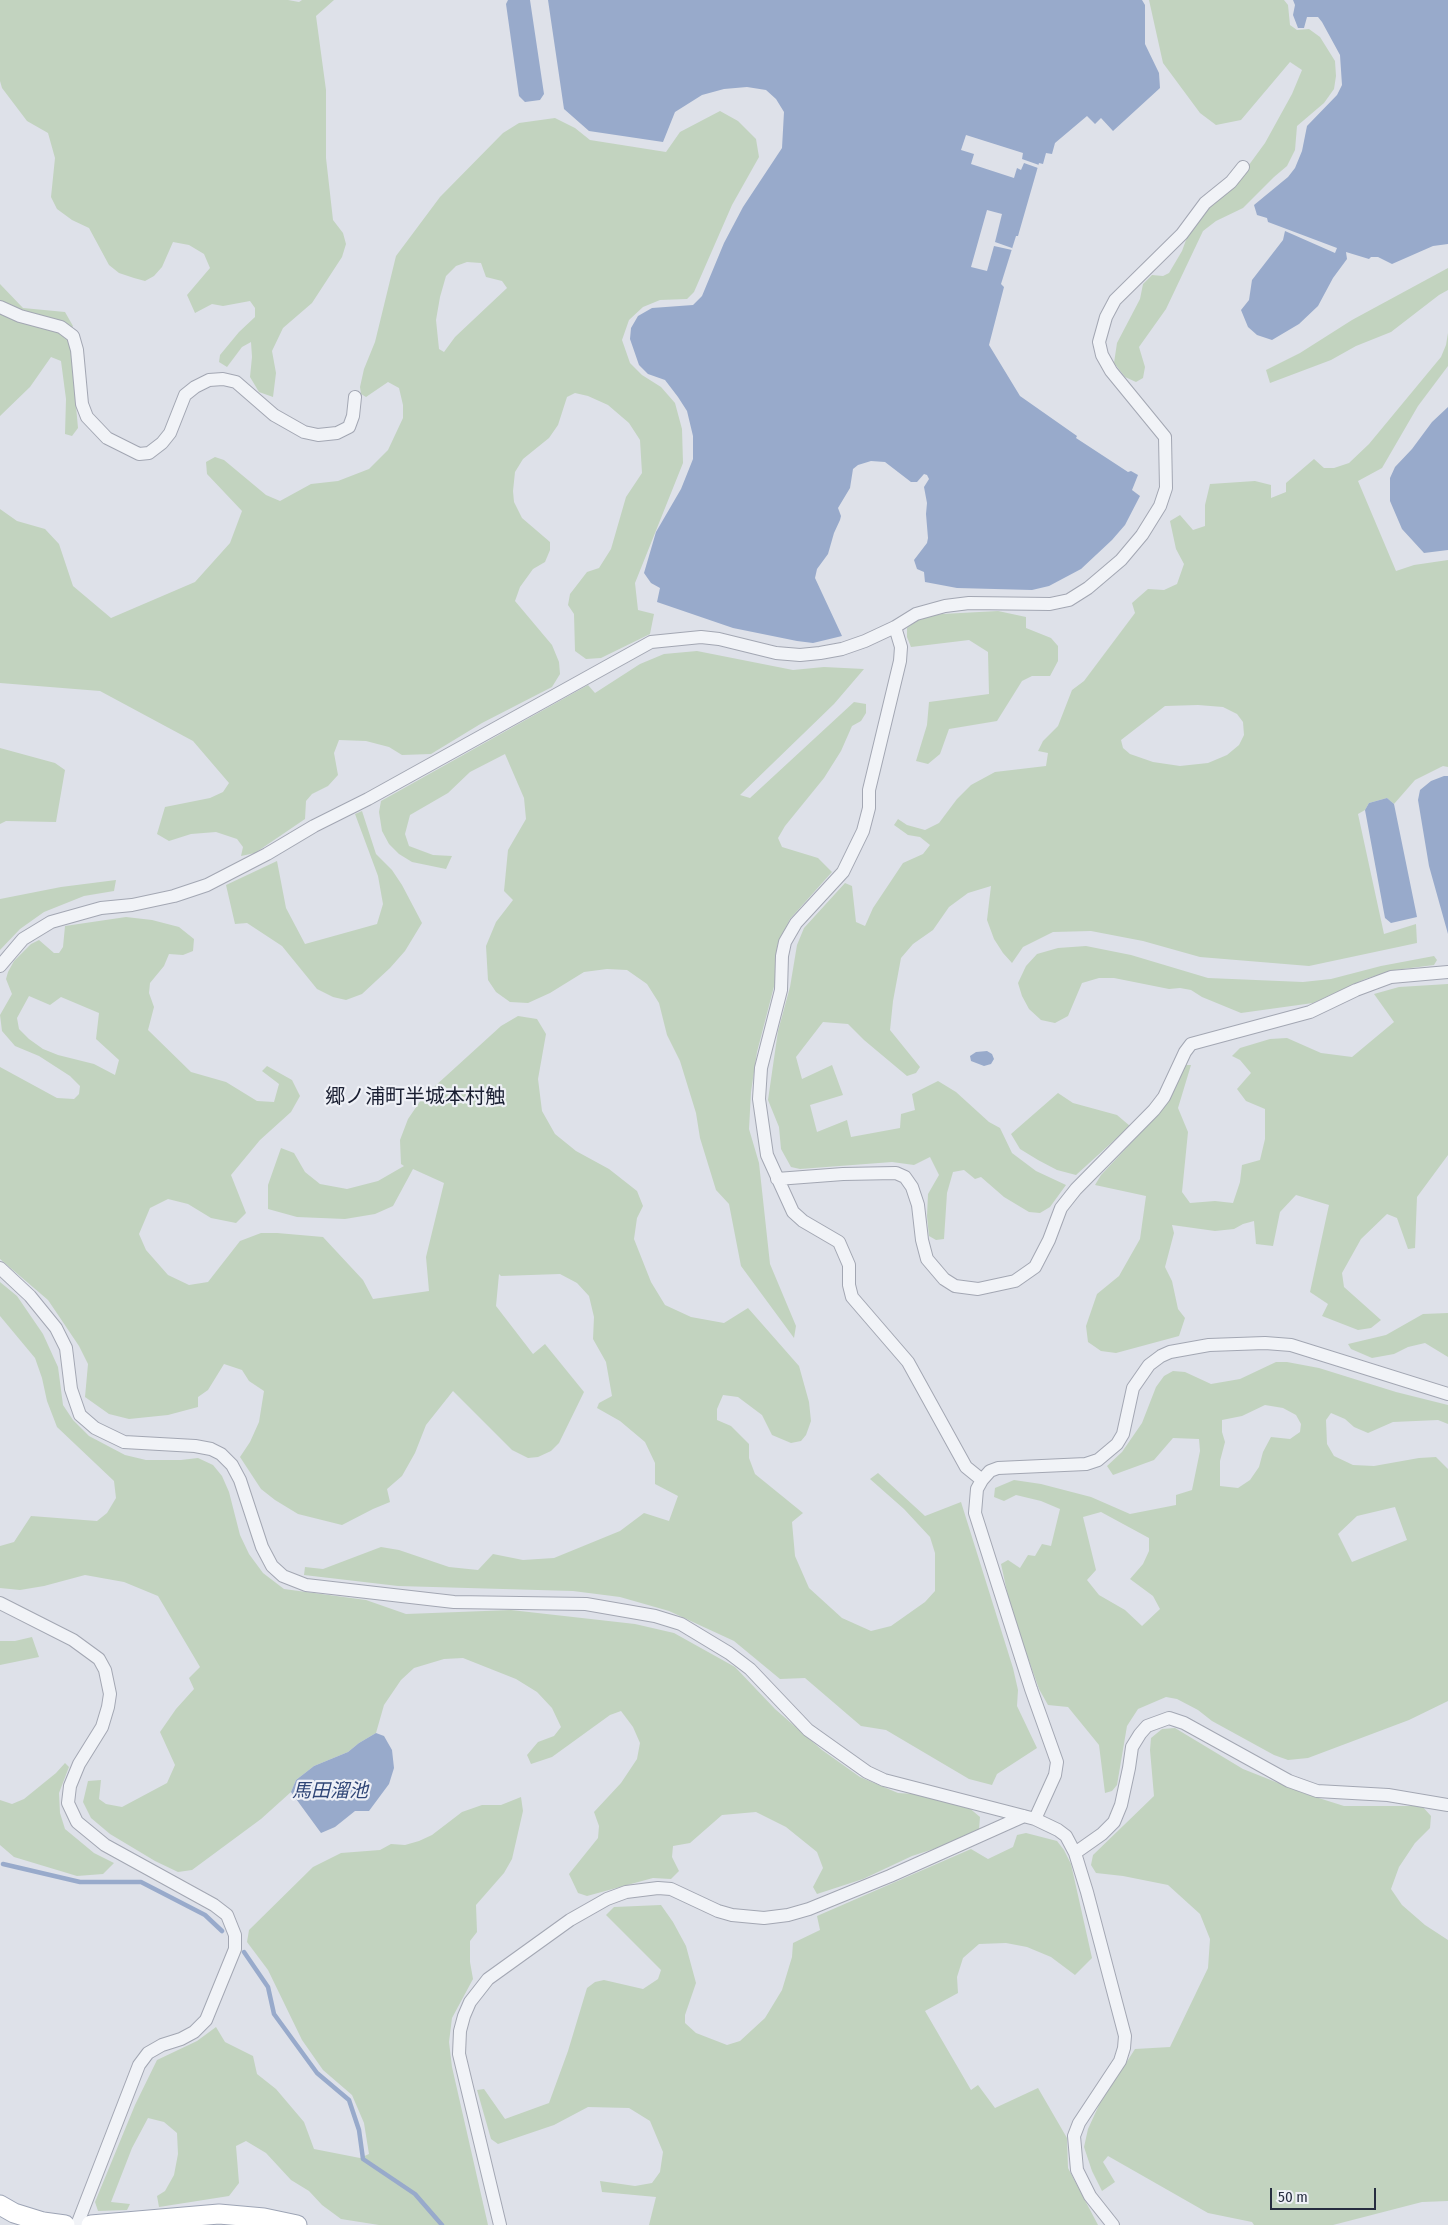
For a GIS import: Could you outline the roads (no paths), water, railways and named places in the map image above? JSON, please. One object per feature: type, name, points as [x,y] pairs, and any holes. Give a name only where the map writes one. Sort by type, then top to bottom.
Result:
[{"type":"main road","points":[[8,2214],[65,2225]]},
{"type":"main road","points":[[91,2225],[219,2214],[264,2218],[297,2225]]},
{"type":"street","points":[[0,966],[24,939],[50,922],[101,908],[132,905],[174,896],[207,885],[267,854],[314,826],[368,799],[651,642],[678,638],[720,638],[776,653],[800,655],[842,649],[895,627],[916,614],[945,606],[969,604],[1050,604],[1069,600],[1088,588],[1121,560],[1147,528],[1160,506],[1166,488],[1165,437],[1111,371],[1102,355],[1099,342],[1106,317],[1115,300],[1182,234],[1205,203],[1231,182],[1243,167]]},
{"type":"street","points":[[0,307],[20,316],[61,327],[73,336],[78,350],[82,404],[87,418],[107,438],[139,454],[149,453],[162,443],[170,433],[185,395],[195,386],[209,380],[223,379],[236,382],[274,415],[304,432],[318,435],[337,433],[348,427],[354,416],[355,397]]},
{"type":"street","points":[[895,627],[901,647],[900,661],[870,790],[869,808],[863,831],[843,872],[796,923],[785,942],[782,956],[781,990],[761,1068],[759,1099],[767,1155],[793,1212],[803,1221],[839,1242],[849,1265],[849,1285],[852,1297],[908,1362],[966,1467],[982,1480]]},
{"type":"street","points":[[777,1179],[843,1174],[896,1173],[905,1177],[912,1187],[918,1205],[922,1240],[927,1259],[944,1279],[956,1286],[978,1289],[1015,1281],[1035,1267],[1046,1247],[1061,1208],[1076,1190],[1154,1110],[1164,1097],[1185,1052],[1191,1044],[1310,1012],[1356,990],[1391,977],[1448,972]]},
{"type":"street","points":[[0,1268],[30,1296],[56,1328],[66,1348],[71,1389],[80,1415],[95,1428],[124,1442],[195,1446],[211,1449],[220,1454],[232,1465],[240,1480],[262,1547],[272,1566],[283,1576],[306,1585],[454,1602],[586,1604],[655,1616],[681,1624],[729,1653],[750,1669],[808,1730],[867,1772],[884,1780],[1030,1818],[1058,1830],[1066,1836],[1075,1853],[1090,1900],[1125,2036],[1120,2061],[1079,2123],[1074,2136],[1073,2149],[1077,2170],[1090,2196],[1113,2225]]},
{"type":"street","points":[[500,2225],[459,2054],[460,2031],[464,2016],[470,2002],[488,1979],[570,1920],[606,1899],[626,1892],[658,1888],[671,1889],[718,1911],[732,1915],[764,1918],[788,1915],[808,1909],[1030,1818],[1055,1775],[1057,1762],[1028,1681],[975,1513],[976,1489],[990,1471],[998,1468],[1086,1464],[1098,1460],[1117,1444],[1123,1434],[1133,1388],[1150,1365],[1161,1356],[1170,1352],[1200,1347],[1265,1343],[1292,1345],[1448,1394]]},
{"type":"street","points":[[0,1603],[73,1640],[99,1660],[105,1670],[110,1694],[108,1707],[102,1726],[79,1764],[70,1786],[68,1803],[77,1822],[105,1845],[214,1904],[226,1915],[232,1924],[235,1935],[236,1949],[206,2020],[194,2032],[148,2053],[139,2065],[77,2225]]},
{"type":"street","points":[[1075,1853],[1102,1834],[1114,1822],[1121,1805],[1132,1747],[1140,1734],[1148,1726],[1169,1718],[1184,1723],[1289,1781],[1317,1791],[1388,1795],[1448,1805]]},
{"type":"water","points":[[508,0],[530,0],[544,94],[540,100],[525,102],[519,96],[506,4]]},
{"type":"water","points":[[548,0],[1142,0],[1145,5],[1145,44],[1159,73],[1160,88],[1113,131],[1101,118],[1095,124],[1087,116],[1055,143],[1052,154],[1046,153],[1043,164],[1039,163],[1018,236],[1016,236],[1001,284],[1004,287],[989,345],[1020,396],[1077,436],[1076,438],[1128,472],[1131,471],[1138,475],[1132,490],[1140,496],[1125,525],[1112,540],[1081,569],[1049,586],[1032,590],[957,588],[925,582],[924,572],[917,569],[914,560],[927,543],[928,538],[927,503],[924,487],[929,479],[924,474],[917,482],[911,482],[885,462],[871,461],[858,465],[853,469],[850,488],[838,508],[841,516],[840,520],[828,554],[817,569],[815,578],[842,636],[813,643],[797,641],[733,628],[657,602],[660,588],[651,583],[644,573],[656,532],[681,489],[693,459],[693,436],[687,411],[678,397],[665,380],[648,374],[639,365],[630,339],[631,328],[638,316],[652,308],[693,305],[702,296],[724,243],[743,207],[782,148],[784,112],[776,99],[766,90],[747,87],[724,89],[702,95],[675,112],[663,142],[589,131],[564,109]]},
{"type":"water","points":[[1293,0],[1448,0],[1448,244],[1433,246],[1392,264],[1378,257],[1371,257],[1369,259],[1346,252],[1347,259],[1333,278],[1318,306],[1299,324],[1272,340],[1257,335],[1248,327],[1241,310],[1249,300],[1252,280],[1283,240],[1285,231],[1335,253],[1337,248],[1268,222],[1267,218],[1257,215],[1254,205],[1288,177],[1295,168],[1302,151],[1307,126],[1337,95],[1342,85],[1340,55],[1322,22],[1318,17],[1307,17],[1304,28],[1298,28],[1293,15],[1295,5]]},
{"type":"water","points":[[1448,407],[1448,550],[1424,553],[1402,529],[1390,501],[1390,478],[1395,467],[1412,449],[1432,422]]},
{"type":"water","points":[[1448,776],[1448,934],[1429,866],[1418,800],[1420,790],[1431,781]]},
{"type":"water","points":[[1387,798],[1394,804],[1417,917],[1391,923],[1385,918],[1365,810],[1369,803]]},
{"type":"water","points":[[987,1051],[992,1054],[994,1059],[991,1064],[984,1066],[971,1061],[970,1056],[976,1052]]},
{"type":"water","name":"馬田溜池","points":[[376,1733],[384,1736],[392,1750],[394,1768],[389,1784],[369,1811],[355,1811],[335,1827],[321,1833],[291,1792],[296,1780],[314,1766],[348,1752]]},
{"type":"waterway","points":[[3,1864],[80,1882],[141,1882],[205,1915],[222,1931]]},
{"type":"waterway","points":[[244,1952],[268,1987],[274,2014],[317,2073],[349,2100],[359,2130],[363,2159],[415,2194],[442,2225]]},
{"type":"district","name":"郷ノ浦町半城本村触","points":[[415,1097]]}]
